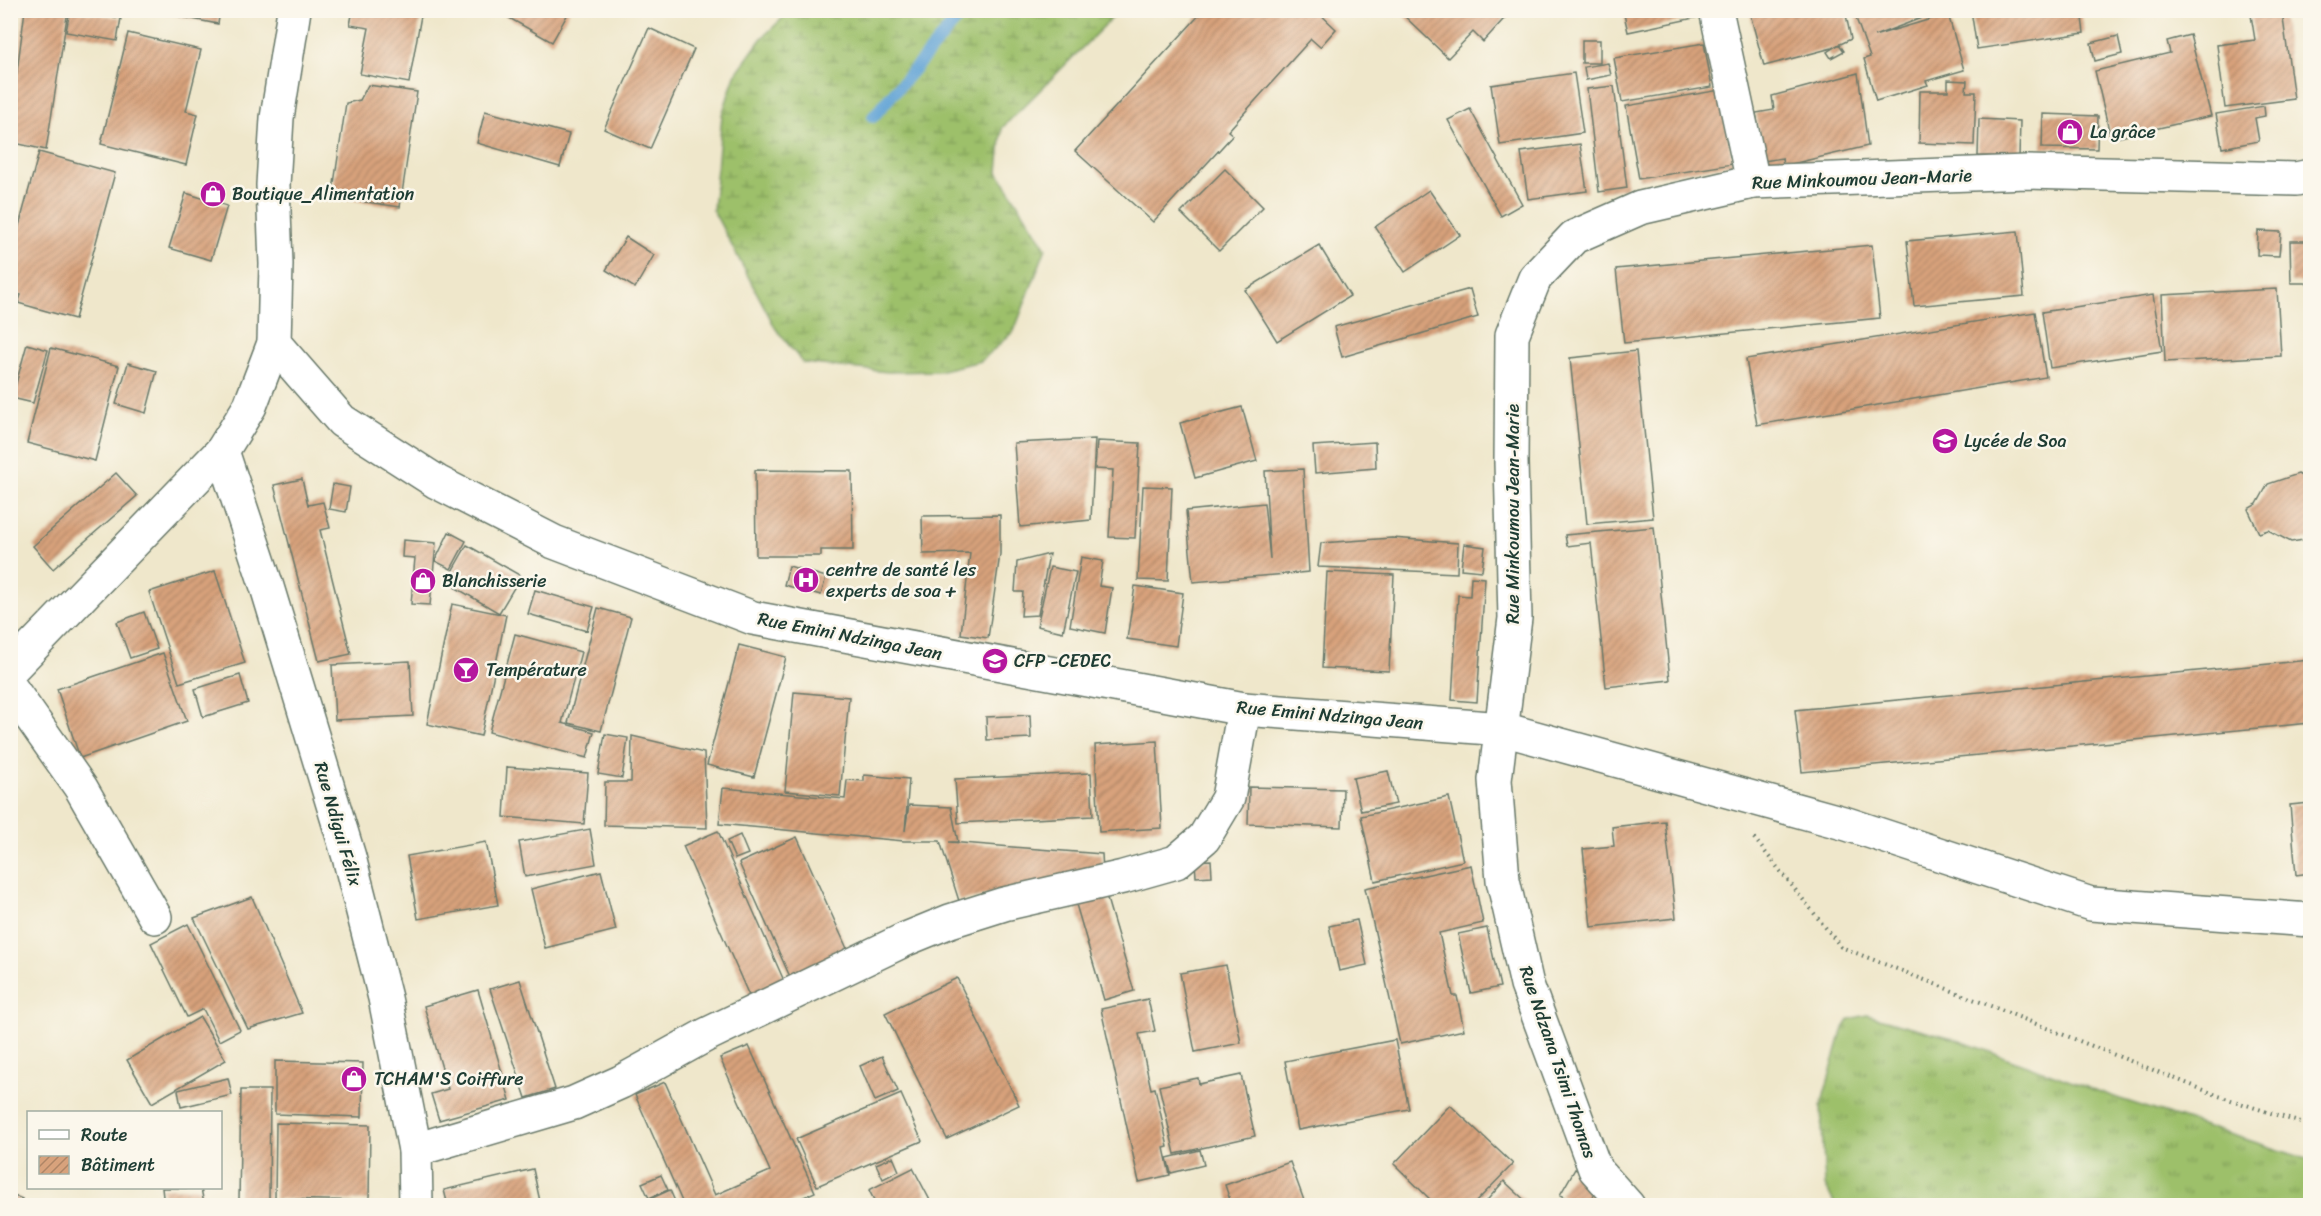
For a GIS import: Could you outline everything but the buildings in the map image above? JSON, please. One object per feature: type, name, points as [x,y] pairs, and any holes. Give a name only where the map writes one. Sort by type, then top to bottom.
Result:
[{"type":"street","points":[[10,670],[222,451],[250,406],[274,343],[274,174],[278,118],[294,10]]},
{"type":"street","points":[[1716,10],[1753,182]]},
{"type":"street","name":"Rue Minkoumou Jean-Marie","points":[[1503,729],[1515,618],[1511,462],[1512,334],[1535,278],[1574,237],[1640,208],[1753,182],[2027,172],[2296,179],[2310,176]]},
{"type":"street","name":"Rue Emini Ndzinga Jean","points":[[274,343],[342,421],[437,482],[554,542],[753,618],[1244,709],[1503,729],[1847,824],[2091,904],[2310,920]]},
{"type":"street","name":"Rue Ndigui Félix","points":[[222,451],[260,564],[349,857],[385,998],[415,1150],[416,1206]]},
{"type":"street","points":[[10,687],[81,788],[155,917]]},
{"type":"street","points":[[415,1150],[574,1103],[621,1082],[706,1035],[906,939],[950,921],[1004,904],[1123,877],[1176,862],[1203,837],[1228,798],[1244,709]]},
{"type":"street","name":"Rue Ndzana Tsimi Thomas","points":[[1503,729],[1495,780],[1503,880],[1527,985],[1595,1169],[1628,1206]]},
{"type":"path","points":[[1751,835],[1841,947],[2219,1096],[2310,1126]]},
{"type":"green space","points":[[790,11],[1119,11],[1002,128],[998,172],[1046,248],[1014,331],[981,361],[938,371],[888,372],[803,363],[776,329],[713,210],[722,115],[735,75],[761,39]]},
{"type":"green space","points":[[1867,1015],[1949,1037],[2120,1099],[2310,1160],[2310,1205],[1835,1205],[1825,1185],[1821,1106],[1842,1031],[1850,1019]]},
{"type":"waterway","points":[[873,117],[965,10]]},
{"type":"place","name":"La grâce","points":[[2070,132]]},
{"type":"place","name":"Boutique_Alimentation","points":[[213,194]]},
{"type":"place","name":"Lycée de Soa","points":[[1945,441]]},
{"type":"place","name":"centre de santé les experts de soa +","points":[[806,580]]},
{"type":"place","name":"Blanchisserie","points":[[423,581]]},
{"type":"place","name":"CFP -CEDEC","points":[[995,661]]},
{"type":"place","name":"Température","points":[[466,670]]},
{"type":"place","name":"TCHAM'S Coiffure","points":[[354,1079]]}]
